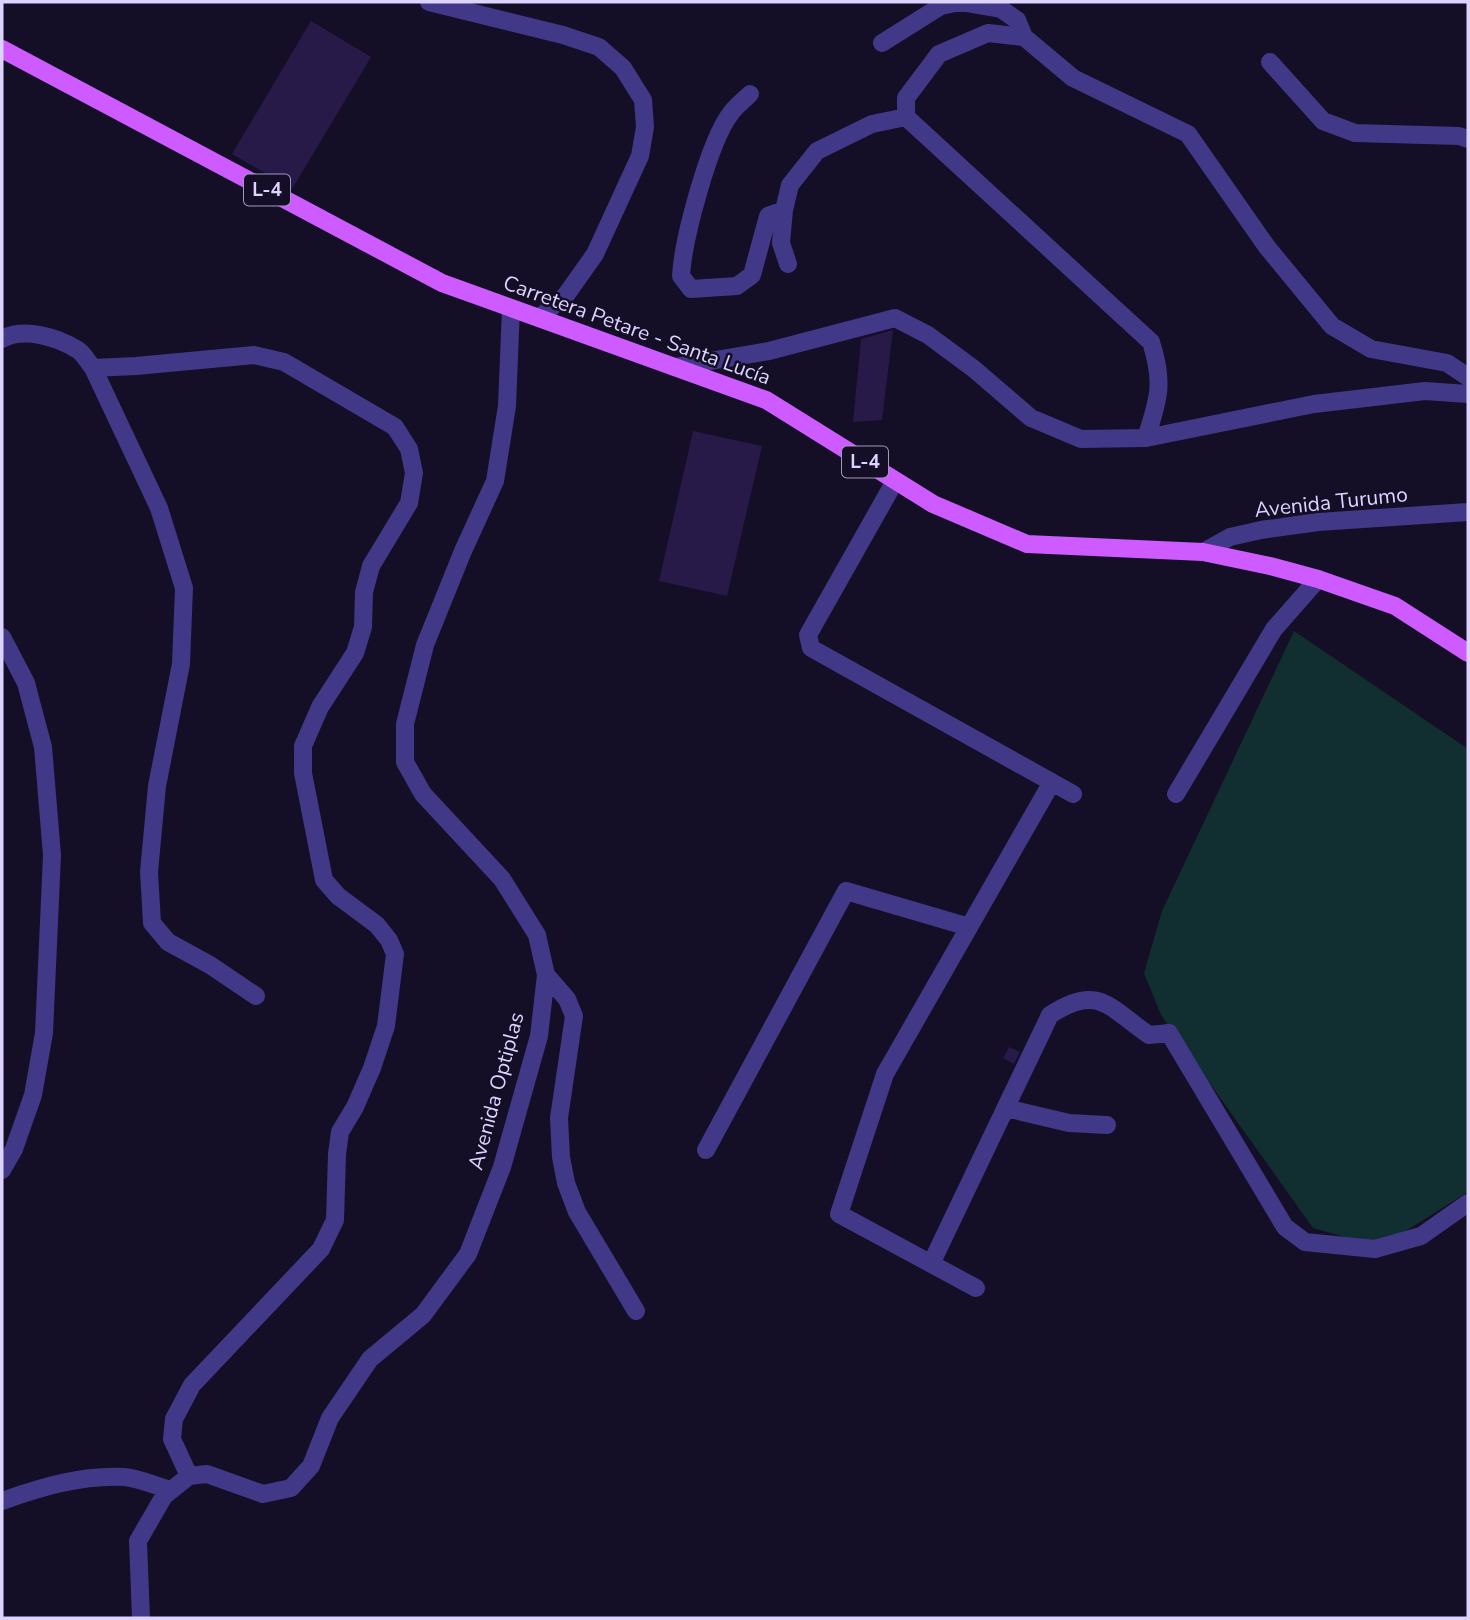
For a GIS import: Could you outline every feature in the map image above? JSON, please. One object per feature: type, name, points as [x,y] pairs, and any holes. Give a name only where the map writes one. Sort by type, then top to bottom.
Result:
[{"type":"main road","name":"Carretera Petare - Santa Lucía","points":[[2,49],[442,283],[766,400],[933,504],[1027,544],[1203,552],[1318,579],[1395,606],[1468,653]]},
{"type":"street","points":[[429,2],[563,35],[599,47],[623,68],[643,100],[645,127],[640,156],[594,254],[566,295],[539,318]]},
{"type":"street","points":[[882,43],[941,6],[960,2],[1001,9],[1017,20],[1024,37],[1073,78],[1188,134],[1267,247],[1332,327],[1371,349],[1447,363],[1468,377]]},
{"type":"street","points":[[1024,37],[988,33],[939,54],[906,98],[906,117],[1152,342],[1159,366],[1159,401],[1146,438]]},
{"type":"street","points":[[1270,62],[1323,121],[1355,133],[1460,136],[1468,139]]},
{"type":"street","points":[[750,94],[730,114],[714,145],[683,252],[681,276],[691,289],[737,286],[752,275],[768,216],[784,210]]},
{"type":"street","points":[[788,264],[781,243],[790,185],[817,151],[872,124],[906,117]]},
{"type":"street","name":"Avenida Optiplas","points":[[189,1476],[207,1474],[263,1494],[291,1489],[311,1466],[330,1418],[370,1359],[422,1315],[468,1254],[502,1167],[539,1036],[546,975],[537,935],[502,880],[423,794],[405,762],[405,724],[425,645],[495,481],[507,406],[511,308]]},
{"type":"street","points":[[674,367],[769,351],[895,318],[928,335],[1031,418],[1081,439],[1146,438],[1314,404],[1425,391],[1468,394]]},
{"type":"street","points":[[2,339],[22,333],[51,338],[80,351],[93,368],[159,508],[184,588],[181,664],[157,786],[149,872],[152,923],[168,942],[210,965],[256,996]]},
{"type":"street","points":[[93,368],[254,355],[284,362],[395,427],[409,449],[414,473],[409,503],[371,566],[364,592],[363,627],[355,653],[320,707],[303,746],[303,773],[324,880],[338,896],[377,925],[389,940],[395,954],[386,1026],[372,1068],[355,1107],[340,1132],[335,1220],[321,1249],[192,1385],[174,1419],[172,1439],[189,1476],[164,1496],[138,1541],[141,1618]]},
{"type":"street","points":[[895,481],[808,635],[811,648],[1073,794]]},
{"type":"street","name":"Avenida Turumo","points":[[1203,552],[1230,537],[1261,530],[1318,522],[1468,512]]},
{"type":"street","points":[[1176,793],[1274,629],[1318,579]]},
{"type":"street","points":[[2,637],[26,682],[43,747],[52,855],[44,1033],[33,1096],[15,1149],[2,1170]]},
{"type":"street","points":[[976,1288],[839,1214],[885,1074],[1052,782]]},
{"type":"street","points":[[706,1150],[846,891],[969,927]]},
{"type":"street","points":[[546,975],[567,999],[575,1016],[559,1118],[561,1157],[566,1183],[577,1212],[636,1311]]},
{"type":"street","points":[[932,1264],[1050,1015],[1065,1006],[1086,999],[1105,1001],[1149,1035],[1169,1032],[1285,1227],[1305,1242],[1375,1249],[1421,1236],[1468,1203]]},
{"type":"street","points":[[1006,1108],[1069,1123],[1107,1125]]},
{"type":"street","points":[[2,1502],[42,1486],[91,1478],[126,1477],[171,1490]]},
{"type":"green space","points":[[1294,631],[1468,749],[1468,1192],[1380,1247],[1313,1228],[1161,1015],[1144,973],[1162,911]]},
{"type":"building","points":[[311,21],[371,57],[292,189],[232,154]]},
{"type":"building","points":[[893,330],[882,420],[853,422],[861,339]]},
{"type":"building","points":[[693,431],[762,446],[727,596],[659,581]]},
{"type":"building","points":[[1009,1047],[1020,1052],[1014,1064],[1003,1058]]}]
